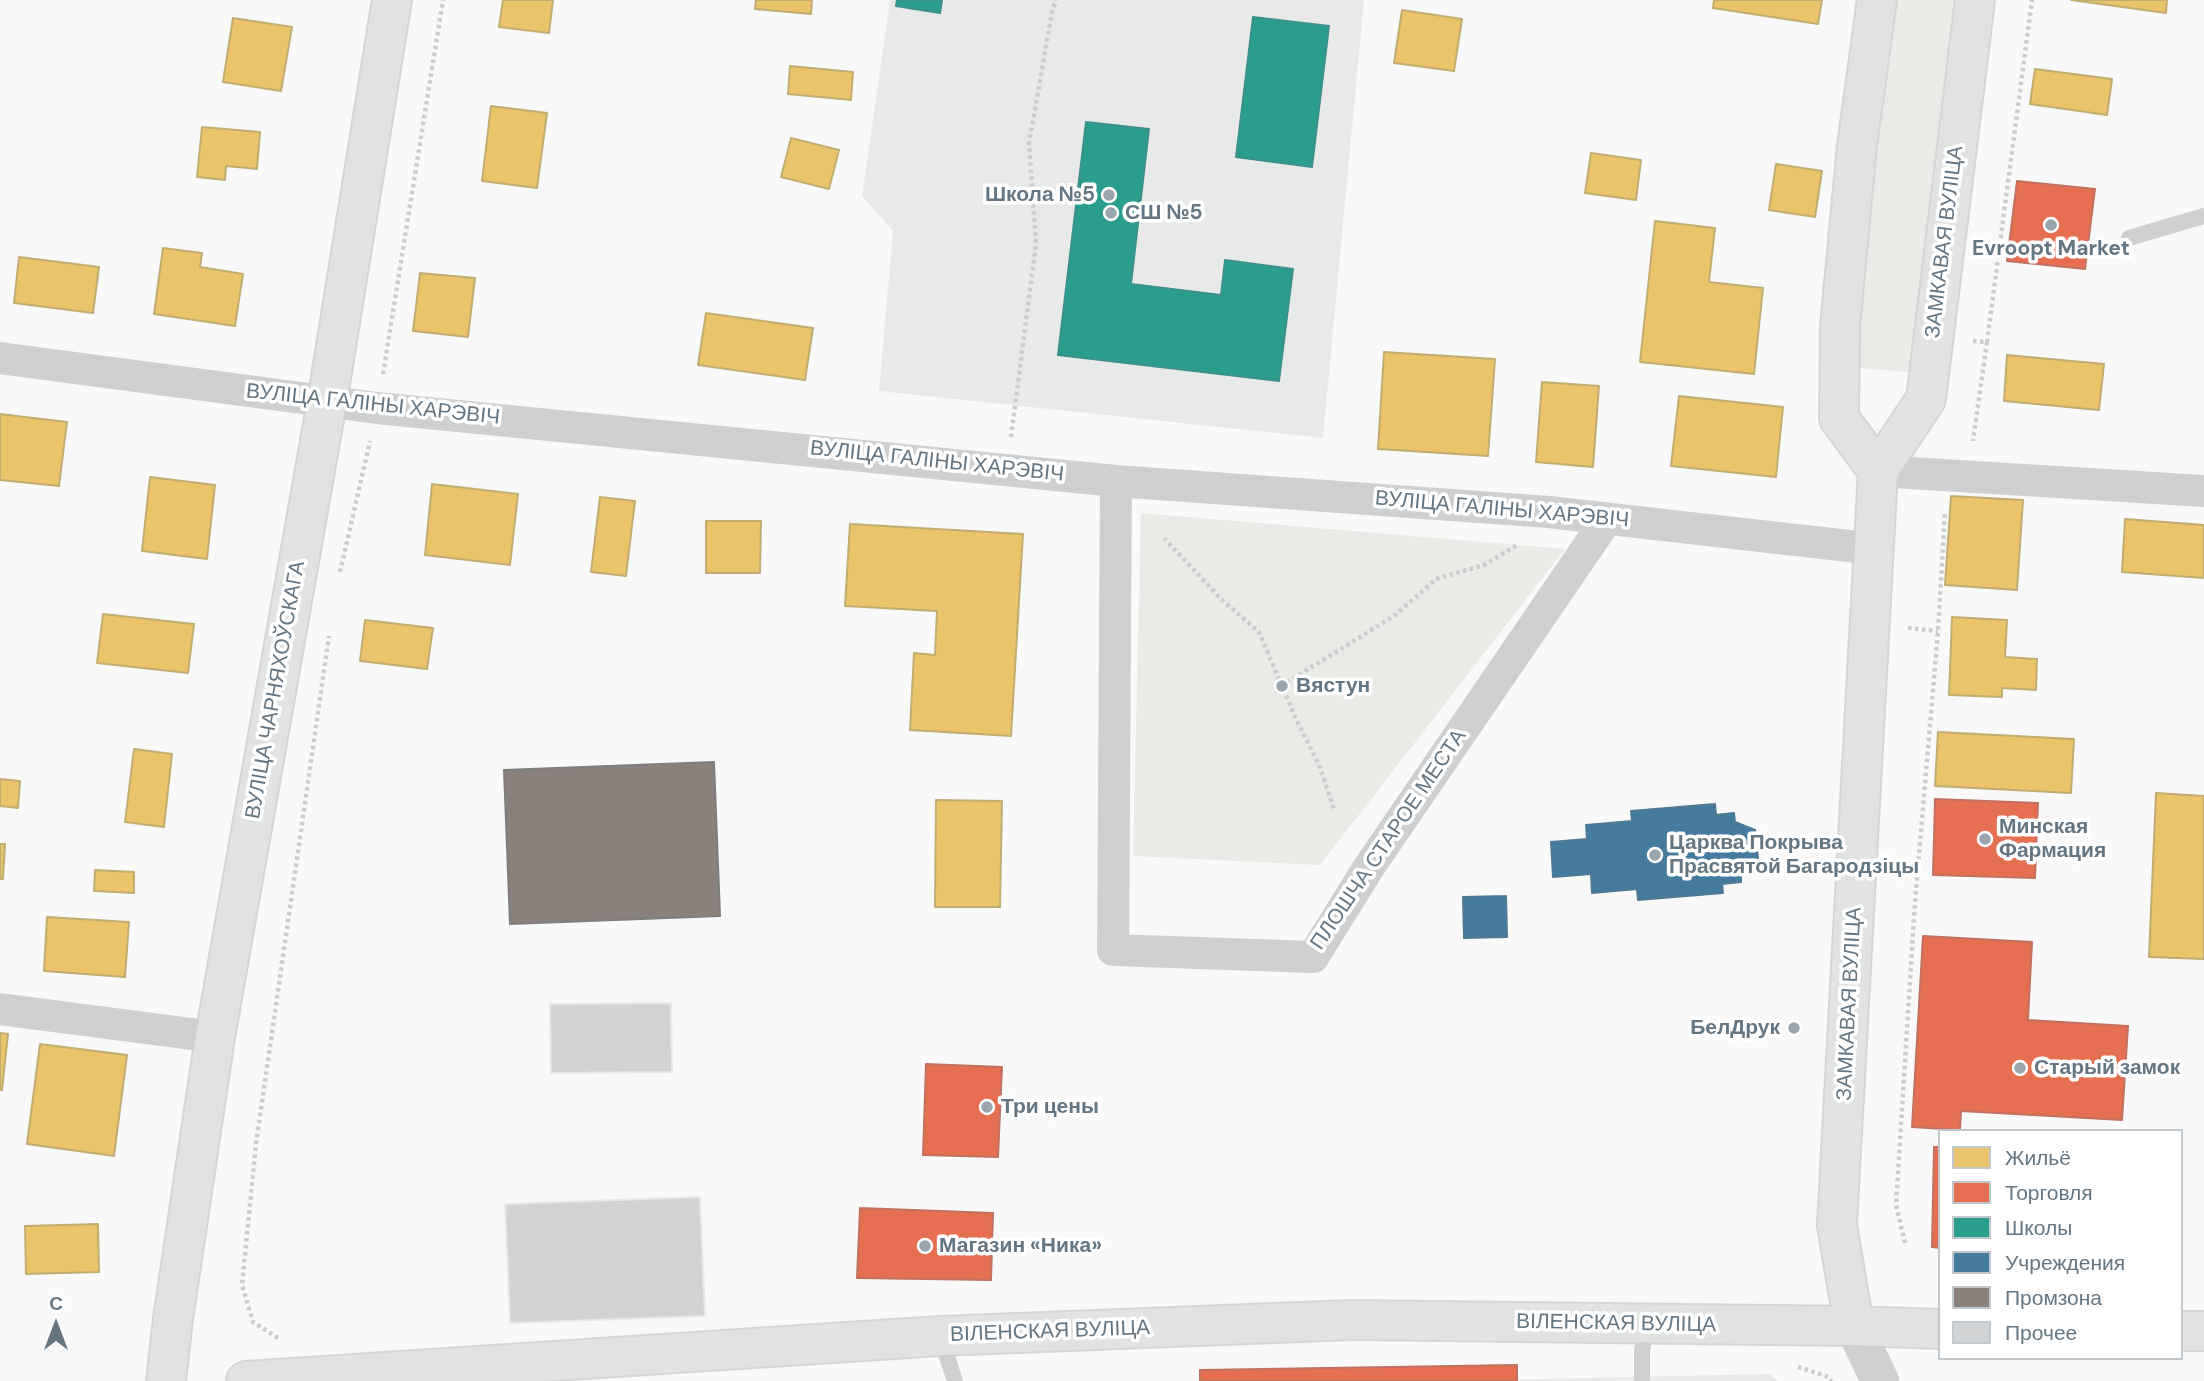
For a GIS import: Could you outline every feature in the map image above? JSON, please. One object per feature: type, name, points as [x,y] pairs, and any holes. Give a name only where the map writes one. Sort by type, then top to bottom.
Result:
[{"type":"main road","name":"ВУЛІЦА ЧАРНЯХОЎСКАГА","points":[[166,1381],[215,1037],[327,402],[392,0]]},
{"type":"main road","points":[[1877,0],[1857,146],[1841,313],[1839,418],[1878,471]]},
{"type":"main road","name":"ЗАМКАВАЯ ВУЛІЦА","points":[[1854,1326],[1838,1225],[1878,471],[1926,400],[1975,0]]},
{"type":"main road","name":"ВІЛЕНСКАЯ ВУЛІЦА","points":[[246,1381],[940,1336],[1352,1320],[1938,1329]]},
{"type":"main road","points":[[2183,1331],[2204,1331]]},
{"type":"street","name":"ВУЛІЦА ГАЛІНЫ ХАРЭВІЧ","points":[[0,358],[377,408],[1006,468],[1116,481],[1549,512],[1875,549]]},
{"type":"street","points":[[1878,471],[2204,491]]},
{"type":"street","name":"ПЛОШЧА СТАРОЕ МЕСТА","points":[[1116,481],[1112,950],[1313,957],[1369,867],[1607,519]]},
{"type":"street","points":[[0,1009],[215,1037]]},
{"type":"street","points":[[1854,1326],[1880,1381]]},
{"type":"lane","points":[[2129,238],[2204,216]]},
{"type":"lane","points":[[1642,1381],[1646,1324]]},
{"type":"lane","points":[[940,1336],[955,1381]]},
{"type":"path","points":[[338,582],[377,408],[443,0]]},
{"type":"path","points":[[1006,468],[1036,244],[1029,144],[1056,0]]},
{"type":"path","points":[[1987,342],[2032,0]]},
{"type":"path","points":[[1281,686],[1394,616],[1436,579],[1484,565],[1514,549],[1549,512]]},
{"type":"path","points":[[1164,538],[1221,599],[1259,632],[1281,686],[1320,767],[1334,809]]},
{"type":"path","points":[[286,1340],[275,1337],[254,1322],[242,1285],[256,1144],[331,623]]},
{"type":"path","points":[[1905,1243],[1896,1205],[1915,902],[1938,631]]},
{"type":"shaded area","name":"СШ №5","points":[[890,0],[1364,0],[1323,438],[879,391],[893,231],[862,196]]},
{"type":"shaded area","points":[[1897,0],[1958,0],[1909,372],[1847,367]]},
{"type":"shaded area","points":[[1141,513],[1565,549],[1320,865],[1133,856]]},
{"type":"shaded area","points":[[1770,1374],[1778,1381],[1444,1381]]},
{"type":"building: Жильё","points":[[503,0],[553,0],[549,33],[499,27]]},
{"type":"building: Жильё","points":[[756,0],[812,0],[811,14],[755,9]]},
{"type":"building: Жильё","points":[[1714,0],[1822,0],[1818,24],[1713,8]]},
{"type":"building: Жильё","points":[[2071,0],[2167,0],[2166,13]]},
{"type":"building: Жильё","points":[[1402,10],[1462,19],[1454,71],[1394,63]]},
{"type":"building: Жильё","points":[[233,18],[292,27],[281,91],[223,82]]},
{"type":"building: Жильё","points":[[790,66],[853,72],[851,100],[788,94]]},
{"type":"building: Жильё","points":[[2035,69],[2112,79],[2107,115],[2030,104]]},
{"type":"building: Жильё","points":[[491,106],[547,113],[537,188],[482,181]]},
{"type":"building: Жильё","points":[[202,127],[260,132],[257,169],[226,166],[225,180],[197,177]]},
{"type":"building: Жильё","points":[[791,138],[839,150],[829,189],[781,177]]},
{"type":"building: Жильё","points":[[1591,153],[1641,160],[1636,200],[1585,193]]},
{"type":"building: Жильё","points":[[1776,164],[1822,171],[1815,217],[1769,210]]},
{"type":"building: Жильё","points":[[1655,221],[1715,228],[1709,282],[1763,288],[1754,374],[1640,362]]},
{"type":"building: Жильё","points":[[163,248],[202,253],[200,267],[243,274],[235,326],[154,314]]},
{"type":"building: Жильё","points":[[19,257],[99,267],[93,313],[14,303]]},
{"type":"building: Жильё","points":[[420,273],[475,278],[468,337],[413,331]]},
{"type":"building: Жильё","points":[[706,313],[813,328],[805,380],[698,365]]},
{"type":"building: Жильё","points":[[1384,352],[1495,359],[1488,456],[1378,449]]},
{"type":"building: Жильё","points":[[2007,355],[2104,364],[2099,410],[2004,401]]},
{"type":"building: Жильё","points":[[1542,382],[1599,386],[1593,467],[1536,462]]},
{"type":"building: Жильё","points":[[1679,396],[1783,407],[1776,477],[1671,466]]},
{"type":"building: Жильё","points":[[0,414],[67,422],[59,486],[0,480]]},
{"type":"building: Жильё","points":[[150,477],[215,485],[207,559],[142,551]]},
{"type":"building: Жильё","points":[[432,484],[518,494],[510,565],[425,555]]},
{"type":"building: Жильё","points":[[1951,496],[2023,500],[2017,590],[1945,585]]},
{"type":"building: Жильё","points":[[600,497],[635,501],[626,576],[591,572]]},
{"type":"building: Жильё","points":[[2125,519],[2204,525],[2204,578],[2122,572]]},
{"type":"building: Жильё","points":[[706,521],[761,521],[760,573],[706,573]]},
{"type":"building: Жильё","points":[[850,524],[1023,534],[1011,736],[910,730],[914,653],[935,655],[937,611],[845,606]]},
{"type":"building: Жильё","points":[[103,614],[194,624],[188,673],[97,663]]},
{"type":"building: Жильё","points":[[1952,617],[2007,620],[2005,657],[2037,659],[2036,690],[2002,688],[2002,697],[1949,695]]},
{"type":"building: Жильё","points":[[365,620],[433,628],[427,669],[360,661]]},
{"type":"building: Жильё","points":[[1938,732],[2074,739],[2071,793],[1935,786]]},
{"type":"building: Жильё","points":[[134,749],[172,754],[164,827],[125,822]]},
{"type":"building: Жильё","points":[[0,779],[20,781],[18,808],[0,806]]},
{"type":"building: Жильё","points":[[2156,793],[2204,796],[2204,959],[2149,957]]},
{"type":"building: Жильё","points":[[936,800],[1002,801],[1000,907],[935,907]]},
{"type":"building: Жильё","points":[[0,844],[5,844],[3,879],[0,879]]},
{"type":"building: Жильё","points":[[95,870],[134,872],[134,893],[94,891]]},
{"type":"building: Жильё","points":[[47,917],[129,922],[125,977],[44,971]]},
{"type":"building: Жильё","points":[[0,1033],[8,1034],[2,1090],[0,1090]]},
{"type":"building: Жильё","points":[[40,1044],[127,1055],[114,1156],[27,1144]]},
{"type":"building: Жильё","points":[[98,1224],[99,1272],[26,1274],[25,1226]]},
{"type":"building: Торговля","name":"Evroopt Market","points":[[2017,181],[2095,189],[2085,269],[2007,261]]},
{"type":"building: Торговля","name":"Минская Фармация","points":[[1935,799],[2038,803],[2035,878],[1933,875]]},
{"type":"building: Торговля","name":"Старый замок","points":[[1923,936],[2032,942],[2028,1020],[2128,1026],[2122,1120],[1961,1111],[1960,1129],[1912,1127]]},
{"type":"building: Торговля","points":[[926,1064],[1002,1067],[998,1157],[923,1155]]},
{"type":"building: Торговля","points":[[1934,1147],[1938,1147],[1938,1248],[1932,1247]]},
{"type":"building: Торговля","name":"Магазин «Ника»","points":[[860,1208],[993,1213],[991,1280],[857,1278]]},
{"type":"building: Торговля","points":[[1517,1365],[1517,1381],[1200,1381],[1200,1370]]},
{"type":"building: Школы","points":[[897,0],[942,0],[940,13],[896,6]]},
{"type":"building: Школы","points":[[1253,17],[1329,26],[1312,167],[1236,157]]},
{"type":"building: Школы","name":"Школа №5","points":[[1086,122],[1149,129],[1131,284],[1221,295],[1225,260],[1293,269],[1279,381],[1058,355]]},
{"type":"building: Учреждения","name":"Царква Покрыва Прасвятой Багародзіцы","points":[[1715,804],[1716,815],[1734,813],[1735,822],[1755,830],[1758,858],[1741,873],[1741,882],[1722,884],[1723,893],[1638,900],[1637,889],[1592,893],[1591,874],[1553,877],[1551,842],[1587,839],[1586,825],[1632,821],[1631,811]]},
{"type":"building: Учреждения","points":[[1506,896],[1507,937],[1464,938],[1463,897]]},
{"type":"building: Промзона","points":[[714,762],[720,916],[510,924],[504,770]]},
{"type":"building: Прочее","points":[[671,1003],[672,1072],[551,1073],[550,1004]]},
{"type":"building: Прочее","points":[[700,1197],[705,1316],[510,1323],[505,1204]]},
{"type":"place","name":"Школа №5","points":[[1109,195]]},
{"type":"place","name":"СШ №5","points":[[1111,213]]},
{"type":"place","name":"Evroopt Market","points":[[2051,225]]},
{"type":"place","name":"Вястун","points":[[1282,686]]},
{"type":"place","name":"Минская Фармация","points":[[1985,839]]},
{"type":"place","name":"Царква Покрыва Прасвятой Багародзіцы","points":[[1655,855]]},
{"type":"place","name":"БелДрук","points":[[1794,1028]]},
{"type":"place","name":"Старый замок","points":[[2020,1068]]},
{"type":"place","name":"Три цены","points":[[987,1107]]},
{"type":"place","name":"Магазин «Ника»","points":[[925,1246]]}]
